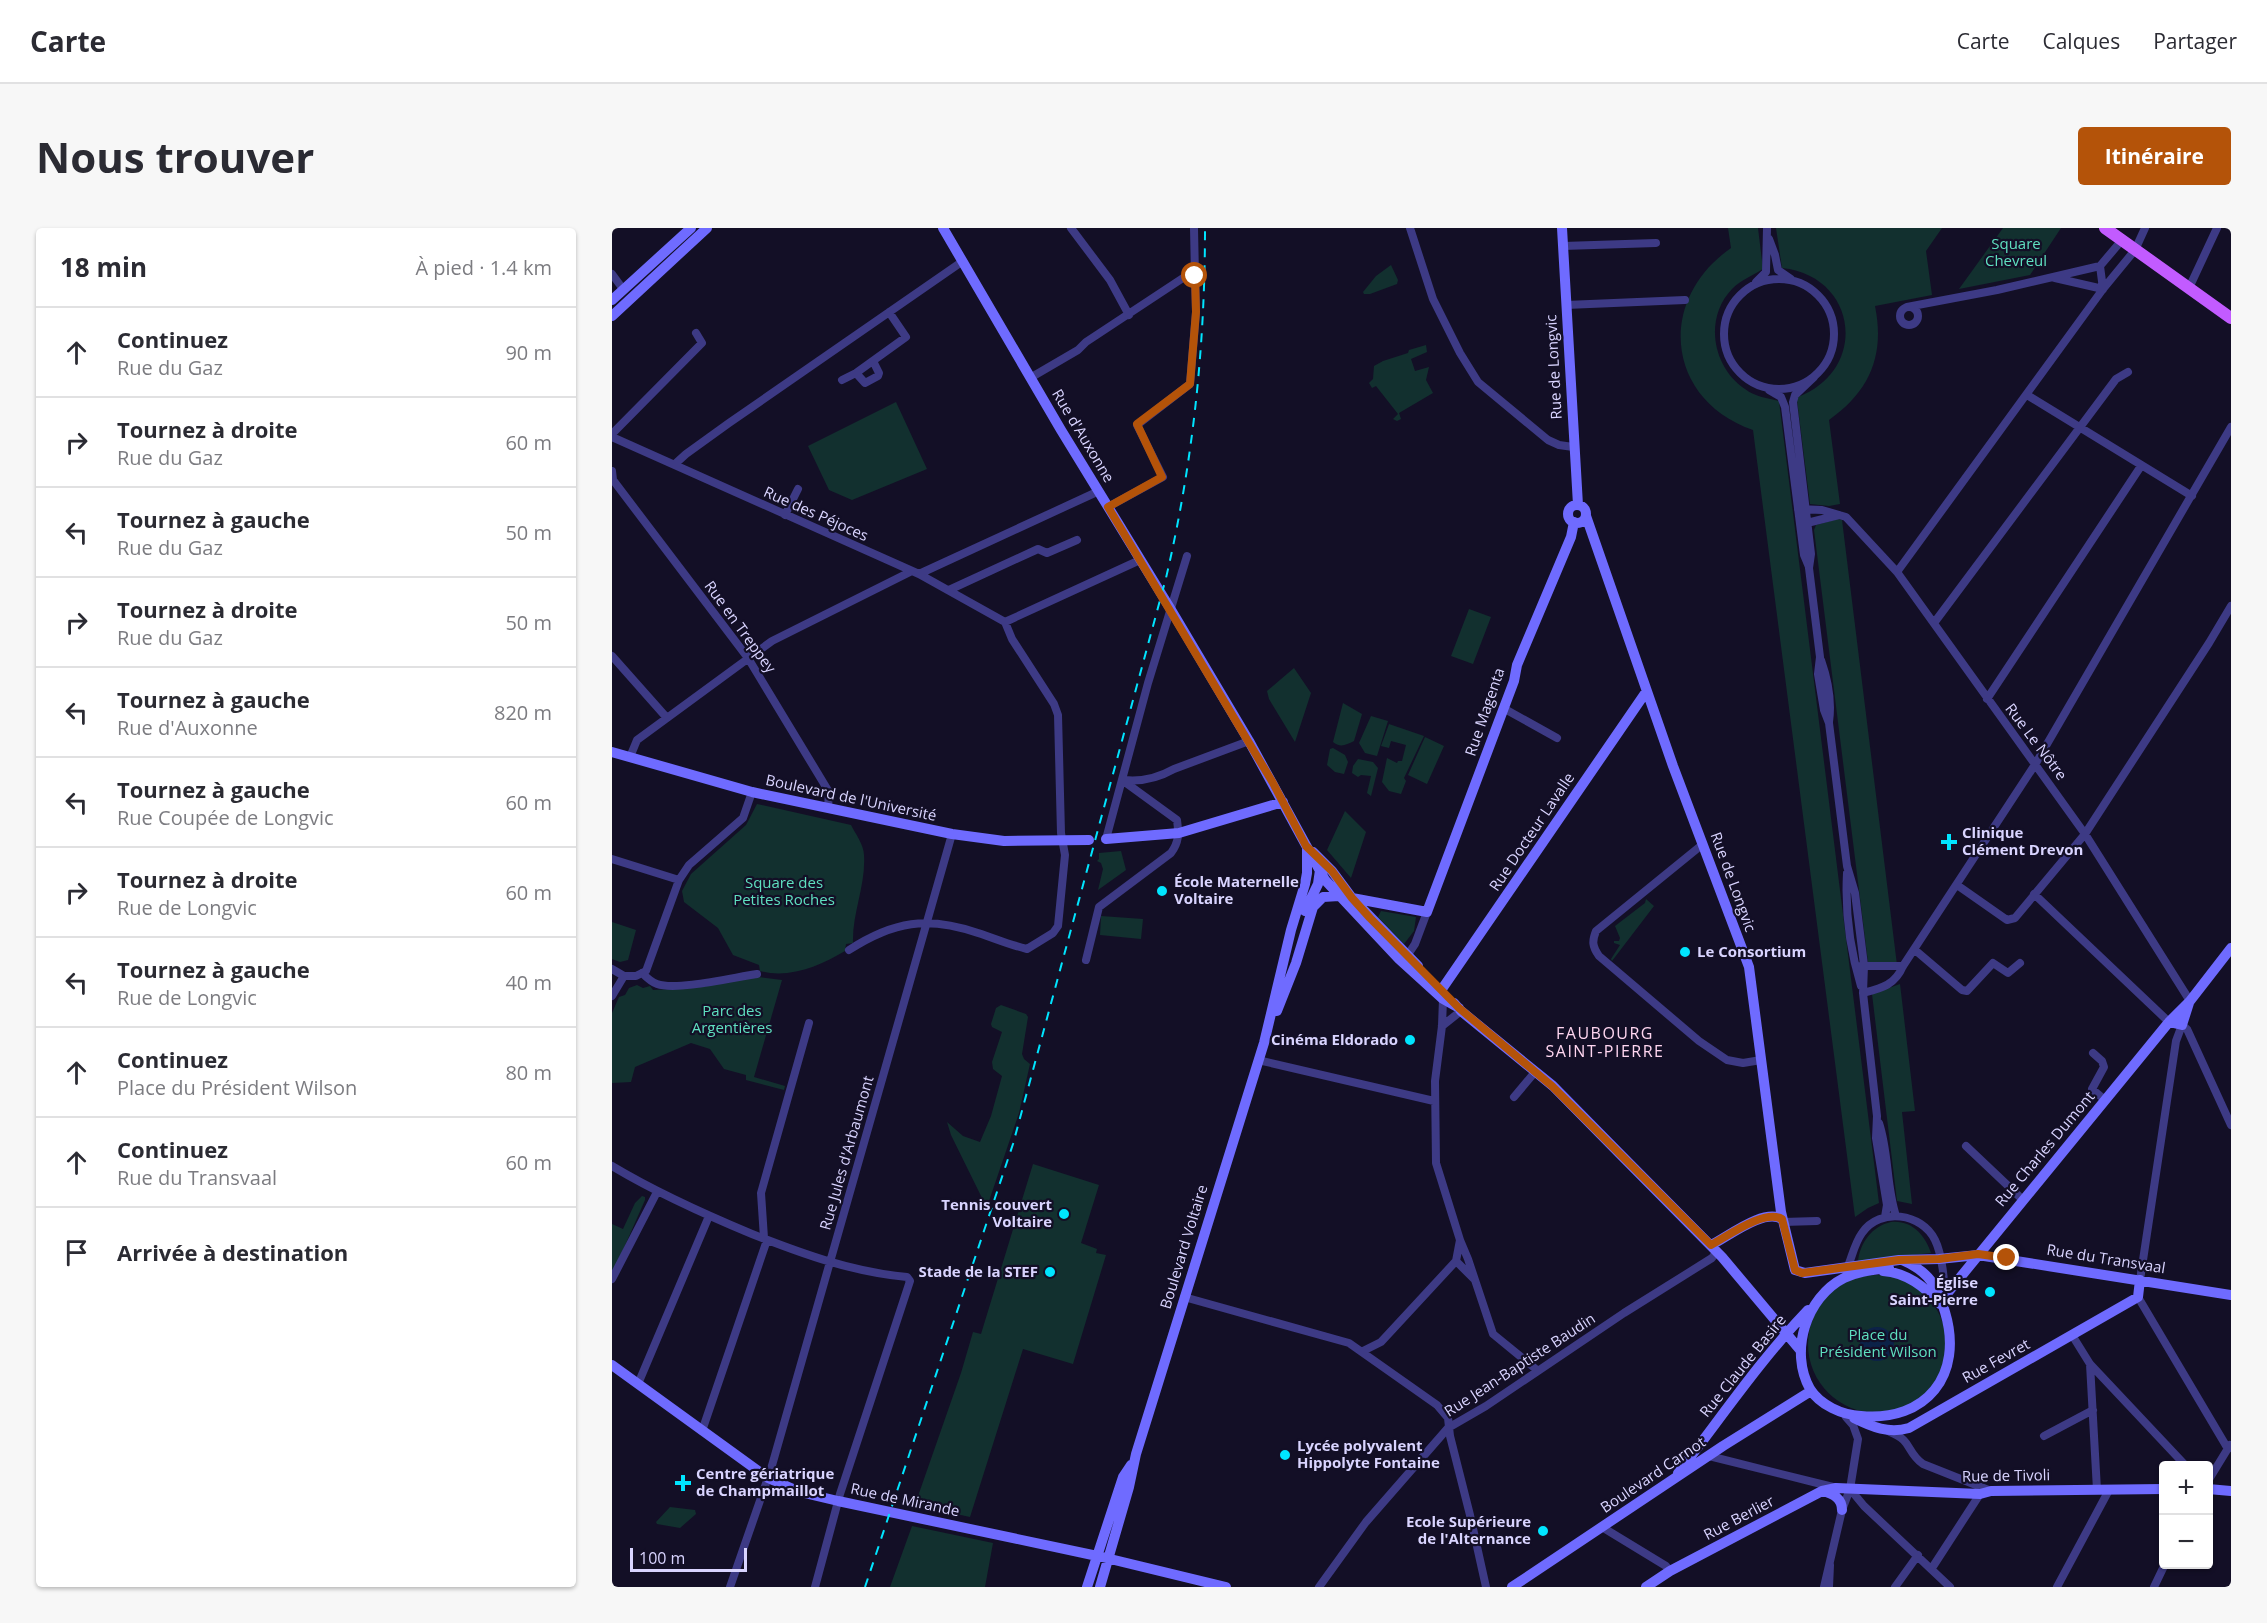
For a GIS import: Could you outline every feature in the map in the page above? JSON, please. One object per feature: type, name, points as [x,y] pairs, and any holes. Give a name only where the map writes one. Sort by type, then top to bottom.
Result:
[{"type":"main road","points":[[612,300],[691,228]]},
{"type":"main road","points":[[612,316],[707,228]]},
{"type":"main road","name":"Rue d'Auxonne","points":[[943,228],[1030,378],[1249,741],[1322,877],[1352,898],[1368,921],[1407,956],[1460,1010],[1552,1086],[1714,1248],[1801,1351]]},
{"type":"main road","name":"Rue de Longvic","points":[[1562,228],[1573,447],[1578,505],[1583,508],[1578,520],[1590,536],[1593,535],[1646,692],[1749,967],[1783,1221],[1794,1266],[1798,1272],[1805,1273],[1848,1266]]},
{"type":"main road","points":[[2105,228],[2231,318]]},
{"type":"main road","name":"Rue Magenta","points":[[1427,912],[1514,681],[1517,665],[1578,520],[1569,518],[1568,513],[1573,506],[1578,505]]},
{"type":"main road","name":"Rue Docteur Lavalle","points":[[1443,994],[1646,692]]},
{"type":"main road","name":"Boulevard de l'Université","points":[[612,752],[752,792],[952,834],[1004,841],[1089,840]]},
{"type":"main road","points":[[1106,839],[1179,833],[1283,802]]},
{"type":"main road","name":"Rue d'Auxonne","points":[[1306,846],[1320,858],[1341,890],[1368,921],[1424,981],[1443,994]]},
{"type":"main road","name":"Boulevard Voltaire","points":[[1100,1587],[1130,1486],[1134,1459],[1264,1043],[1275,992],[1305,884],[1306,846]]},
{"type":"main road","name":"Boulevard Voltaire","points":[[1264,1043],[1269,1036],[1289,976],[1300,927],[1310,899],[1322,877],[1320,858]]},
{"type":"main road","points":[[1305,884],[1322,877]]},
{"type":"main road","name":"Boulevard Voltaire","points":[[1289,976],[1296,963],[1317,901],[1341,890]]},
{"type":"main road","points":[[1352,898],[1427,912]]},
{"type":"main road","points":[[1368,921],[1375,911],[1388,905]]},
{"type":"main road","name":"Rue Charles Dumont","points":[[1945,1296],[2169,1022],[2190,1001],[2231,948]]},
{"type":"main road","name":"Rue Charles Dumont","points":[[2182,1024],[2190,1001]]},
{"type":"main road","points":[[2169,1022],[2182,1024]]},
{"type":"main road","points":[[1714,1248],[1764,1217],[1776,1215],[1783,1221]]},
{"type":"main road","name":"Rue du Transvaal","points":[[1939,1259],[1978,1254],[2231,1295]]},
{"type":"main road","points":[[1848,1266],[1899,1260],[1939,1259]]},
{"type":"main road","points":[[1899,1260],[1913,1265],[1928,1275],[1941,1296],[1951,1337],[1951,1349],[1943,1378],[1928,1397],[1914,1407],[1896,1415],[1881,1417],[1846,1414],[1831,1407],[1811,1391],[1802,1367],[1801,1351],[1808,1319],[1817,1301],[1839,1281],[1853,1274],[1913,1265],[1939,1259]]},
{"type":"main road","points":[[1873,1270],[1897,1273],[1910,1278],[1927,1290],[1945,1310]]},
{"type":"main road","points":[[2138,1297],[2140,1280]]},
{"type":"main road","name":"Rue Fevret","points":[[1846,1414],[1886,1431],[1901,1431],[1923,1422],[2138,1297]]},
{"type":"main road","name":"Rue Claude Basire","points":[[1673,1480],[1786,1332],[1817,1301]]},
{"type":"main road","name":"Rue de Mirande","points":[[612,1365],[768,1478],[800,1492],[1097,1556],[1226,1587]]},
{"type":"main road","name":"Boulevard Carnot","points":[[1512,1587],[1723,1446],[1811,1391]]},
{"type":"main road","points":[[1712,1430],[1712,1439],[1723,1446]]},
{"type":"main road","name":"Boulevard Voltaire","points":[[1087,1587],[1123,1478],[1134,1459]]},
{"type":"main road","name":"Rue Berlier","points":[[1646,1587],[1670,1571],[1822,1491],[1836,1488],[1850,1489]]},
{"type":"main road","name":"Rue de Tivoli","points":[[1850,1489],[1986,1492],[2159,1489]]},
{"type":"main road","points":[[2213,1489],[2231,1491]]},
{"type":"main road","points":[[1822,1491],[1838,1498],[1842,1510]]},
{"type":"street","points":[[1071,228],[1110,280],[1129,315]]},
{"type":"street","points":[[1108,507],[1162,477],[1137,424],[1190,384],[1196,312],[1194,228]]},
{"type":"street","points":[[1410,228],[1433,299],[1460,353],[1478,382],[1548,440],[1558,445],[1573,447]]},
{"type":"street","points":[[1413,237],[1416,228]]},
{"type":"street","points":[[1767,228],[1766,272],[1745,291],[1730,309],[1724,336],[1729,356],[1740,373],[1777,395],[1784,402],[1811,554],[1809,568],[1820,657],[1826,673],[1831,709],[1829,723],[1847,866],[1855,893],[1859,966],[1877,1116],[1876,1138],[1887,1205],[1885,1217]]},
{"type":"street","points":[[1897,572],[2103,289],[2135,250],[2145,228]]},
{"type":"street","points":[[2189,288],[2217,228]]},
{"type":"street","points":[[1768,238],[1778,270],[1806,286],[1826,304],[1834,330],[1830,356],[1814,377],[1795,395],[1793,402],[1802,509]]},
{"type":"street","points":[[1907,307],[1942,302],[2100,266],[2122,240]]},
{"type":"street","points":[[1563,246],[1656,243]]},
{"type":"street","points":[[675,464],[963,261]]},
{"type":"street","points":[[2100,266],[2103,289]]},
{"type":"street","points":[[612,274],[623,289]]},
{"type":"street","points":[[1030,378],[1078,350],[1086,342],[1186,276],[1195,276]]},
{"type":"street","points":[[2051,277],[2103,289]]},
{"type":"street","points":[[1745,291],[1754,285],[1772,280],[1790,280],[1806,286]]},
{"type":"street","points":[[1566,305],[1685,300]]},
{"type":"street","points":[[842,380],[856,373],[906,337],[889,312]]},
{"type":"street","points":[[612,447],[614,437],[702,343],[696,333]]},
{"type":"street","points":[[856,373],[865,383],[878,376],[879,373],[873,361]]},
{"type":"street","points":[[1934,623],[2116,379],[2128,372]]},
{"type":"street","points":[[1757,384],[1767,388],[1787,388],[1807,382],[1814,377]]},
{"type":"street","points":[[2027,395],[2192,496]]},
{"type":"street","points":[[1863,993],[1888,986],[1898,977],[2036,763],[2231,427]]},
{"type":"street","name":"Rue des Péjoces","points":[[614,437],[915,573],[1005,622]]},
{"type":"street","points":[[1987,699],[2141,466]]},
{"type":"street","name":"Rue en Treppey","points":[[612,471],[613,480],[748,658],[829,792],[828,808]]},
{"type":"street","points":[[785,515],[798,489]]},
{"type":"street","points":[[630,757],[637,740],[748,658],[796,627],[1099,491]]},
{"type":"street","name":"Rue Le Nôtre","points":[[1802,509],[1822,510],[1846,517],[1897,572],[2085,834],[2190,1001]]},
{"type":"street","points":[[1804,524],[1839,515]]},
{"type":"street","points":[[949,590],[1038,549],[1047,553],[1077,540]]},
{"type":"street","points":[[1106,839],[1170,608],[1188,556]]},
{"type":"street","points":[[849,950],[871,936],[906,924],[925,923],[967,930],[1023,948],[1030,948],[1053,933],[1058,926],[1065,855],[1061,833],[1058,715],[1054,704],[1012,639],[1005,622],[1140,560]]},
{"type":"street","points":[[1957,885],[2004,918],[2010,920],[2015,918],[2085,834],[2231,606]]},
{"type":"street","points":[[612,656],[667,718]]},
{"type":"street","points":[[1503,708],[1557,738]]},
{"type":"street","points":[[1122,780],[1139,782],[1164,775],[1174,769],[1249,741]]},
{"type":"street","points":[[1086,960],[1099,907],[1171,853],[1178,844],[1177,820],[1122,780]]},
{"type":"street","points":[[612,969],[624,976],[636,976],[649,967],[679,880],[689,865],[742,818],[752,792]]},
{"type":"street","name":"Rue Jules d'Arbaumont","points":[[730,1587],[768,1478],[952,834]]},
{"type":"street","points":[[1702,844],[1596,931],[1593,948],[1599,956],[1684,1029],[1727,1060],[1743,1063],[1761,1060]]},
{"type":"street","points":[[612,859],[679,880]]},
{"type":"street","points":[[2034,894],[2169,1022]]},
{"type":"street","points":[[1407,956],[1415,944],[1427,912]]},
{"type":"street","points":[[1915,950],[1962,990],[1967,991],[1992,963],[2008,973],[2020,963]]},
{"type":"street","points":[[1859,966],[1903,966]]},
{"type":"street","points":[[642,973],[650,981],[664,986],[757,974]]},
{"type":"street","points":[[612,996],[624,976]]},
{"type":"street","points":[[1443,994],[1434,1101],[1436,1163],[1493,1334],[1537,1370]]},
{"type":"street","points":[[1442,1026],[1460,1010]]},
{"type":"street","points":[[702,1431],[765,1239],[761,1192],[809,1023]]},
{"type":"street","points":[[2140,1280],[2176,1041],[2182,1024],[2187,1029],[2231,1125]]},
{"type":"street","points":[[2092,1053],[2103,1061],[2104,1066],[2092,1089],[2105,1100]]},
{"type":"street","points":[[1258,1060],[1434,1101]]},
{"type":"street","points":[[1514,1097],[1535,1072]]},
{"type":"street","points":[[1877,1116],[1884,1137],[1892,1204],[1896,1216]]},
{"type":"street","points":[[1966,1146],[2023,1200]]},
{"type":"street","points":[[612,1166],[657,1192],[765,1239],[830,1262],[866,1272],[909,1279],[910,1284],[838,1501],[815,1587]]},
{"type":"street","points":[[612,1279],[657,1192]]},
{"type":"street","points":[[638,1384],[709,1216]]},
{"type":"street","points":[[1839,1281],[1861,1234],[1870,1224],[1885,1217],[1896,1216],[1914,1220],[1926,1228],[1934,1238],[1945,1296],[1945,1310]]},
{"type":"street","points":[[1783,1221],[1817,1221]]},
{"type":"street","points":[[1363,1351],[1381,1342],[1456,1261],[1460,1240]]},
{"type":"street","name":"Rue Jean-Baptiste Baudin","points":[[1319,1587],[1366,1522],[1448,1428],[1486,1406],[1537,1370],[1713,1258],[1714,1248]]},
{"type":"street","points":[[1456,1261],[1476,1281]]},
{"type":"street","points":[[1184,1297],[1349,1343],[1437,1405],[1448,1418],[1448,1428],[1486,1587]]},
{"type":"street","points":[[2138,1297],[2229,1446],[2213,1473]]},
{"type":"street","points":[[2072,1335],[2090,1364],[2181,1461]]},
{"type":"street","points":[[1378,1362],[1381,1342]]},
{"type":"street","points":[[2090,1364],[2097,1490]]},
{"type":"street","points":[[2044,1436],[2093,1410]]},
{"type":"street","points":[[1824,1587],[1826,1570],[1850,1489],[1858,1439],[1846,1414]]},
{"type":"street","points":[[1858,1439],[1881,1417]]},
{"type":"street","points":[[1886,1431],[1902,1437],[1916,1458],[1923,1464],[1986,1492],[1932,1568]]},
{"type":"street","points":[[1709,1456],[1836,1488]]},
{"type":"street","points":[[1850,1489],[1916,1557],[1932,1568],[1950,1587]]},
{"type":"street","points":[[2057,1587],[2109,1490]]},
{"type":"street","points":[[1602,1527],[1666,1566],[1670,1571]]},
{"type":"street","points":[[1895,1587],[1916,1557]]},
{"type":"street","points":[[1830,1561],[1830,1587]]},
{"type":"street","points":[[2154,1587],[2163,1569]]},
{"type":"green space","points":[[1728,228],[1758,228],[1763,269],[1735,286],[1723,301],[1715,328],[1716,342],[1725,368],[1734,380],[1753,394],[1779,401],[1879,1203],[1855,1217],[1753,430],[1724,416],[1702,396],[1688,373],[1681,347],[1682,321],[1691,294],[1707,270],[1731,248]]},
{"type":"green space","points":[[1776,228],[1942,228],[1926,251],[1932,295],[1875,306],[1878,340],[1871,370],[1855,397],[1829,420],[1840,504],[1829,506],[1810,504],[1797,400],[1798,397],[1821,384],[1836,367],[1844,346],[1845,325],[1839,305],[1827,288],[1807,275],[1782,268]]},
{"type":"green space","name":"Square Chevreul","points":[[2003,228],[2061,228],[2030,275],[1959,289]]},
{"type":"green space","points":[[1391,265],[1398,280],[1397,284],[1364,294],[1363,292],[1376,276]]},
{"type":"green space","points":[[1426,345],[1427,352],[1411,359],[1415,371],[1429,367],[1426,380],[1433,393],[1399,413],[1401,419],[1397,421],[1393,419],[1398,414],[1376,386],[1372,388],[1369,383],[1373,379],[1374,366]]},
{"type":"green space","points":[[896,402],[927,469],[852,500],[829,490],[808,446]]},
{"type":"green space","points":[[1842,520],[1897,965],[1868,962],[1814,530],[1816,525]]},
{"type":"green space","points":[[1469,609],[1491,617],[1473,664],[1451,656]]},
{"type":"green space","points":[[1294,668],[1311,693],[1295,742],[1269,699],[1267,691]]},
{"type":"green space","points":[[1343,703],[1362,714],[1354,741],[1346,745],[1333,742]]},
{"type":"green space","points":[[1371,716],[1388,721],[1377,756],[1365,753],[1359,743]]},
{"type":"green space","points":[[1389,724],[1424,736],[1404,778],[1406,781],[1401,794],[1389,791],[1382,782],[1387,758],[1397,763],[1402,761],[1406,745],[1391,741],[1389,748],[1381,746]]},
{"type":"green space","points":[[1425,737],[1444,746],[1427,784],[1408,775]]},
{"type":"green space","points":[[1333,748],[1345,755],[1348,762],[1344,774],[1335,772],[1327,765],[1330,749]]},
{"type":"green space","points":[[1358,759],[1373,762],[1378,768],[1371,796],[1367,793],[1371,776],[1358,777],[1352,773],[1353,766]]},
{"type":"green space","name":"Square des Petites Roches","points":[[757,804],[851,825],[863,847],[863,877],[853,943],[846,944],[845,951],[804,970],[782,973],[760,971],[759,965],[733,955],[718,928],[684,902],[682,891],[691,874],[746,825]]},
{"type":"green space","points":[[1345,811],[1366,832],[1351,878],[1327,850]]},
{"type":"green space","points":[[1121,851],[1126,870],[1098,890],[1103,869],[1101,863],[1097,861],[1099,853]]},
{"type":"green space","points":[[1646,899],[1654,906],[1612,961],[1620,945],[1614,943],[1620,938],[1615,926],[1645,903]]},
{"type":"green space","points":[[1381,911],[1416,917],[1414,931],[1404,944],[1378,917]]},
{"type":"green space","points":[[1101,916],[1143,919],[1141,939],[1100,935]]},
{"type":"green space","points":[[612,922],[636,930],[628,960],[620,962],[612,959]]},
{"type":"green space","name":"Parc des Argentières","points":[[759,977],[782,980],[754,1077],[785,1086],[784,1090],[746,1080],[746,1075],[724,1069],[710,1049],[691,1043],[635,1067],[631,1082],[612,1083],[612,1013],[619,997],[625,995],[629,988],[637,985],[643,988],[650,986],[653,990],[689,988]]},
{"type":"green space","points":[[1900,984],[1915,1111],[1902,1112],[1912,1204],[1897,1201],[1872,994]]},
{"type":"green space","points":[[1001,1005],[1026,1014],[1028,1017],[1022,1054],[1030,1064],[1019,1113],[989,1201],[983,1200],[951,1135],[947,1122],[963,1136],[980,1142],[991,1116],[1002,1076],[993,1069],[992,1062],[1002,1032],[992,1027],[991,1024],[996,1008]]},
{"type":"green space","name":"Stade de la STEF","points":[[1033,1164],[1099,1185],[1081,1243],[1097,1249],[1096,1253],[1106,1255],[1073,1364],[1023,1349],[970,1517],[920,1506],[922,1501],[917,1499],[973,1332],[981,1334]]},
{"type":"green space","points":[[642,1196],[645,1200],[612,1275],[612,1224],[623,1229],[635,1203]]},
{"type":"green space","points":[[1891,1222],[1905,1223],[1917,1230],[1931,1253],[1858,1261],[1861,1248],[1868,1236],[1878,1227]]},
{"type":"green space","name":"Place du Président Wilson","points":[[1877,1275],[1903,1281],[1915,1287],[1925,1296],[1934,1306],[1940,1318],[1946,1344],[1940,1370],[1934,1382],[1925,1392],[1915,1401],[1903,1407],[1877,1413],[1851,1407],[1839,1401],[1829,1392],[1820,1382],[1814,1370],[1808,1344],[1814,1318],[1820,1306],[1829,1296],[1839,1287],[1851,1281]]},
{"type":"green space","points":[[670,1507],[695,1510],[696,1514],[680,1528],[657,1524],[656,1522]]},
{"type":"green space","points":[[912,1526],[993,1543],[985,1587],[890,1587]]},
{"type":"water","points":[[1877,1327],[1889,1332],[1894,1344],[1889,1356],[1877,1361],[1865,1356],[1860,1344],[1865,1332]]},
{"type":"railway","points":[[865,1587],[1013,1144],[1166,578],[1183,491],[1196,404],[1203,317],[1205,228]]},
{"type":"place","name":"Clinique Clément Drevon","points":[[1949,842]]},
{"type":"place","name":"École Maternelle Voltaire","points":[[1162,891]]},
{"type":"place","name":"Le Consortium","points":[[1685,952]]},
{"type":"place","name":"Cinéma Eldorado","points":[[1410,1040]]},
{"type":"place","name":"Tennis couvert Voltaire","points":[[1064,1214]]},
{"type":"place","name":"Stade de la STEF","points":[[1050,1272]]},
{"type":"place","name":"Église Saint-Pierre","points":[[1990,1292]]},
{"type":"place","name":"Lycée polyvalent Hippolyte Fontaine","points":[[1285,1455]]},
{"type":"place","name":"Centre gériatrique de Champmaillot","points":[[683,1483]]},
{"type":"place","name":"Ecole Supérieure de l'Alternance","points":[[1543,1531]]},
{"type":"district","name":"FAUBOURG SAINT-PIERRE","points":[[1605,1042]]},
{"type":"route","points":[[1195,276],[1196,312],[1190,384],[1137,424],[1162,477],[1108,507],[1273,783],[1306,846],[1332,871],[1370,918],[1459,1008],[1552,1086],[1711,1245],[1764,1217],[1776,1215],[1782,1219],[1795,1270],[1802,1273],[1899,1260],[1939,1259],[1978,1254],[2007,1258]]}]
